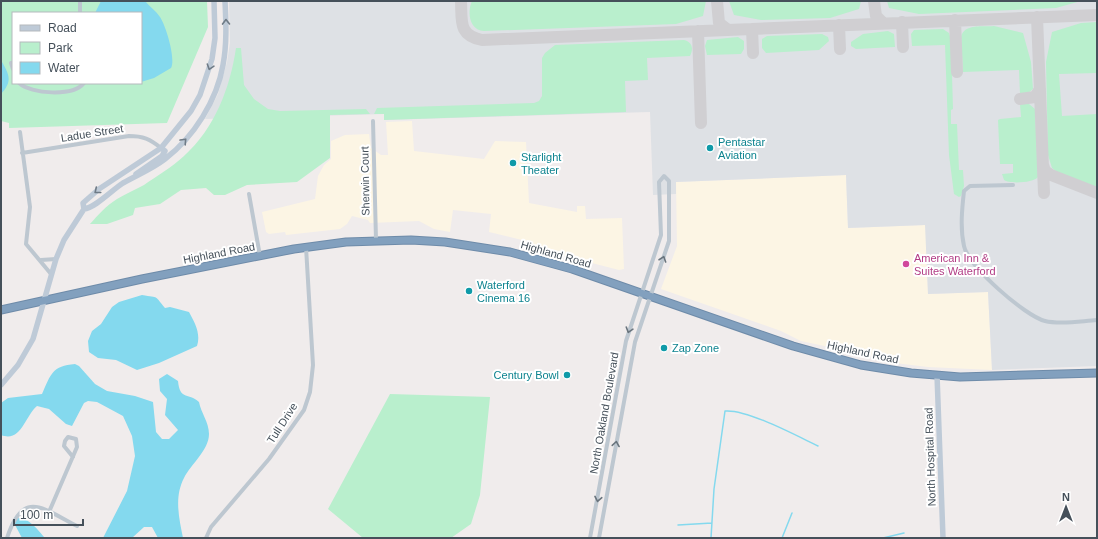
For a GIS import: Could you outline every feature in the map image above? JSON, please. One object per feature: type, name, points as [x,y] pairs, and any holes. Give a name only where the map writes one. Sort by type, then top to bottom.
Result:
[{"type":"highway","name":"Highland Road","points":[[1,310],[142,279],[306,247],[376,240],[445,242],[510,252],[572,269],[825,356],[883,369],[937,375],[988,377],[1097,373]]},
{"type":"main road","points":[[1,385],[16,369],[28,349],[38,326],[56,259],[64,240],[84,209],[83,203],[99,189],[161,148],[191,111],[207,76],[212,59],[215,38],[214,1]]},
{"type":"main road","points":[[84,209],[91,209],[112,190],[166,158],[196,127],[209,105],[223,66],[226,44],[225,1]]},
{"type":"main road","points":[[131,178],[141,169],[162,156],[165,151],[161,148]]},
{"type":"main road","points":[[112,190],[109,188],[111,184],[141,162]]},
{"type":"main road","name":"North Hospital Road","points":[[937,375],[943,538]]},
{"type":"street","points":[[80,1],[80,12]]},
{"type":"street","points":[[20,84],[24,88],[40,92],[76,89],[83,84]]},
{"type":"street","name":"Sherwin Court","points":[[373,121],[376,240]]},
{"type":"street","points":[[20,132],[30,207],[26,244],[41,260],[51,274]]},
{"type":"street","name":"Ladue Street","points":[[22,153],[129,136],[141,136],[151,140],[161,148]]},
{"type":"street","name":"North Oakland Boulevard","points":[[590,538],[625,346],[661,235],[659,182],[664,176],[668,181],[670,235],[635,342],[599,538]]},
{"type":"street","points":[[1013,184],[970,186],[964,191],[962,229],[964,246],[970,260],[1018,305],[1036,318],[1057,322],[1097,320]]},
{"type":"street","points":[[249,194],[260,257]]},
{"type":"street","name":"Tull Drive","points":[[206,538],[211,527],[269,459],[304,410],[310,392],[313,365],[306,247]]},
{"type":"street","points":[[41,260],[56,259]]},
{"type":"street","points":[[49,512],[73,457],[77,442],[76,439],[68,437],[64,441],[64,446],[73,457]]},
{"type":"street","points":[[7,538],[12,522],[21,510],[30,507],[43,509],[77,526]]},
{"type":"shaded area","points":[[229,1],[1097,1],[1097,366],[992,370],[988,292],[928,294],[925,225],[848,228],[846,175],[676,182],[676,194],[653,195],[650,112],[384,120],[384,114],[205,119],[218,94],[227,62],[230,43]]},
{"type":"shaded area","points":[[412,121],[414,151],[484,159],[495,141],[526,142],[529,203],[577,212],[577,206],[585,206],[586,219],[622,218],[624,269],[619,270],[522,245],[522,240],[489,232],[491,214],[453,210],[450,232],[434,229],[419,221],[370,223],[368,220],[352,216],[347,224],[340,229],[286,235],[285,232],[269,234],[266,232],[262,212],[315,199],[318,176],[324,165],[331,159],[331,141],[345,135],[369,134],[371,148],[381,155],[388,155],[386,122]]},
{"type":"shaded area","points":[[846,175],[848,228],[926,225],[928,294],[988,292],[992,370],[928,367],[887,362],[876,357],[801,341],[781,331],[661,289],[677,246],[676,182]]},
{"type":"green space","points":[[1,1],[207,1],[208,27],[167,123],[9,128],[9,123],[1,121]]},
{"type":"green space","points":[[472,1],[706,1],[703,16],[676,24],[484,31],[475,27],[470,20],[470,5]]},
{"type":"green space","points":[[729,1],[861,1],[859,9],[830,18],[761,20],[734,15]]},
{"type":"green space","points":[[887,1],[1081,1],[1056,8],[919,14],[889,8]]},
{"type":"green space","points":[[1097,22],[1097,73],[1059,74],[1062,116],[1097,114],[1097,188],[1057,172],[1052,168],[1048,155],[1046,62],[1052,32],[1081,23]]},
{"type":"green space","points":[[994,26],[1023,33],[1031,62],[1033,89],[1028,93],[1020,94],[1019,70],[963,72],[961,37],[963,33],[974,27]]},
{"type":"green space","points":[[943,29],[949,33],[951,40],[953,109],[951,110],[951,124],[957,124],[959,170],[963,170],[964,186],[961,196],[959,197],[954,194],[949,155],[945,45],[912,46],[911,34],[914,30]]},
{"type":"green space","points":[[888,31],[894,34],[895,47],[856,49],[851,46],[851,42],[863,34]]},
{"type":"green space","points":[[822,34],[828,37],[829,41],[819,50],[766,53],[762,48],[762,39],[767,36]]},
{"type":"green space","points":[[738,37],[744,41],[744,49],[741,54],[707,55],[705,46],[707,40]]},
{"type":"green space","points":[[684,40],[689,42],[692,46],[690,56],[647,58],[648,80],[625,81],[626,112],[384,120],[384,114],[374,114],[377,108],[534,103],[539,101],[542,96],[542,58],[545,53],[555,45]]},
{"type":"green space","points":[[236,48],[241,48],[244,85],[254,99],[268,109],[280,111],[366,109],[370,114],[330,115],[330,158],[297,182],[247,185],[225,195],[214,195],[206,188],[181,190],[160,204],[135,208],[133,215],[107,224],[90,224],[113,202],[123,195],[144,185],[179,160],[195,145],[212,120],[225,92],[230,78]]},
{"type":"green space","points":[[1020,104],[1029,104],[1035,109],[1038,177],[1027,182],[1011,182],[1004,180],[1002,174],[1013,173],[1013,164],[1000,164],[998,120],[1021,117]]},
{"type":"green space","points":[[390,394],[490,397],[480,495],[471,524],[451,538],[363,538],[328,509]]},
{"type":"water","points":[[101,1],[145,1],[158,15],[165,28],[170,42],[172,58],[171,68],[154,78],[142,82],[142,12],[96,12]]},
{"type":"water","points":[[1,60],[8,73],[9,81],[1,94]]},
{"type":"water","points":[[142,295],[152,296],[158,299],[165,308],[170,307],[189,312],[198,333],[197,346],[159,363],[137,370],[116,360],[98,358],[89,352],[88,341],[92,331],[101,324],[112,307],[119,302]]},
{"type":"water","points":[[75,364],[79,366],[95,384],[107,391],[135,396],[153,402],[156,432],[162,439],[169,439],[178,430],[165,415],[167,399],[160,391],[159,379],[167,374],[178,381],[179,387],[183,394],[199,402],[208,425],[209,434],[206,446],[184,478],[179,493],[178,508],[183,538],[158,538],[152,527],[144,527],[132,538],[103,538],[127,491],[135,456],[132,436],[123,416],[97,402],[88,401],[84,403],[72,426],[66,424],[49,409],[37,406],[18,432],[8,436],[1,435],[1,403],[8,398],[42,394],[53,372],[61,367]]},
{"type":"water","points":[[16,518],[21,518],[29,522],[45,538],[22,538],[14,523]]},
{"type":"waterway","points":[[711,538],[714,489],[725,411],[746,414],[785,430],[818,446]]},
{"type":"waterway","points":[[782,538],[792,513]]},
{"type":"waterway","points":[[678,525],[712,523]]},
{"type":"waterway","points":[[883,538],[904,533]]},
{"type":"taxiway","points":[[461,1],[462,21],[465,31],[474,38],[482,40],[1097,15]]},
{"type":"taxiway","points":[[717,1],[719,23],[728,30]]},
{"type":"taxiway","points":[[874,1],[876,16],[883,23]]},
{"type":"taxiway","points":[[1037,17],[1044,193]]},
{"type":"taxiway","points":[[955,20],[957,72]]},
{"type":"taxiway","points":[[902,22],[903,47]]},
{"type":"taxiway","points":[[839,25],[840,49]]},
{"type":"taxiway","points":[[752,29],[753,53]]},
{"type":"taxiway","points":[[698,31],[701,123]]},
{"type":"taxiway","points":[[1020,99],[1035,97],[1040,89]]},
{"type":"taxiway","points":[[1043,165],[1045,171],[1051,175],[1097,193]]},
{"type":"place","name":"Pentastar Aviation","points":[[710,148]]},
{"type":"place","name":"Starlight Theater","points":[[513,163]]},
{"type":"place","name":"American Inn & Suites Waterford","points":[[906,264]]},
{"type":"place","name":"Waterford Cinema 16","points":[[469,291]]},
{"type":"place","name":"Zap Zone","points":[[664,348]]},
{"type":"place","name":"Century Bowl","points":[[567,375]]}]
